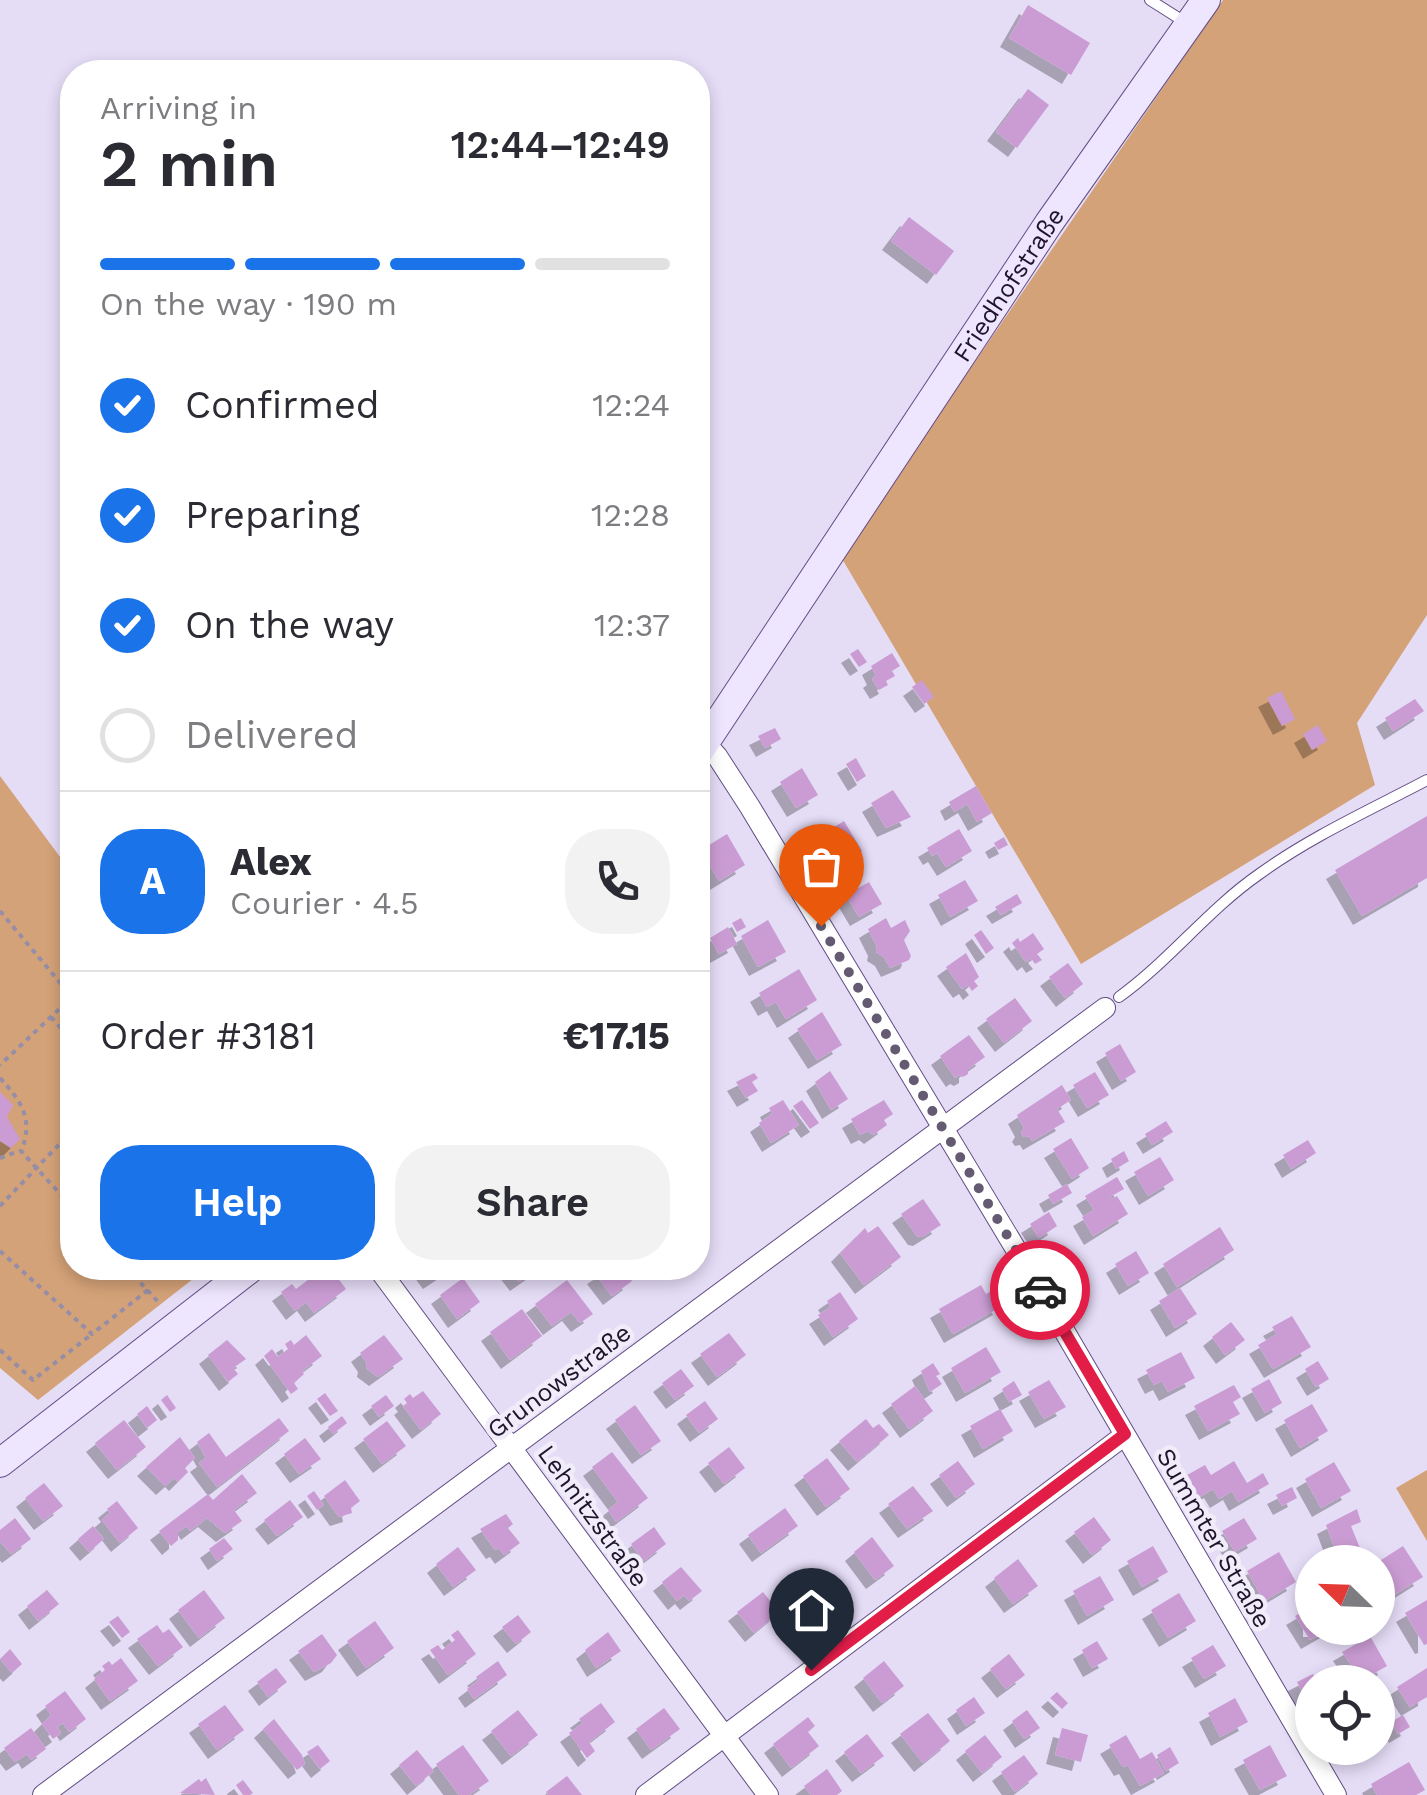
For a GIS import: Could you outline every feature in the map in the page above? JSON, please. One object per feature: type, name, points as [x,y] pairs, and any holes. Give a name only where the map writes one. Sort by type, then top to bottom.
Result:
[{"type":"street","name":"Friedhofstraße","points":[[710,734],[1049,222],[1206,0]]},
{"type":"street","name":"Summter Straße","points":[[710,759],[750,807],[1336,1795]]},
{"type":"street","name":"Grunowstraße","points":[[43,1795],[1112,1003]]},
{"type":"street","points":[[0,1463],[236,1280]]},
{"type":"street","name":"Lehnitzstraße","points":[[387,1280],[768,1795]]},
{"type":"street","points":[[646,1795],[1125,1434]]},
{"type":"lane","points":[[1150,0],[1189,25]]},
{"type":"lane","points":[[1112,1003],[1256,876],[1312,841],[1427,780]]},
{"type":"path","points":[[0,911],[60,983]]},
{"type":"path","points":[[0,1065],[60,1007]]},
{"type":"path","points":[[50,1016],[60,1027]]},
{"type":"path","points":[[0,1078],[28,1114],[28,1135],[21,1151],[0,1158]]},
{"type":"path","points":[[0,1206],[60,1144]]},
{"type":"path","points":[[21,1151],[60,1194]]},
{"type":"path","points":[[0,1251],[92,1334]]},
{"type":"path","points":[[139,1280],[160,1304]]},
{"type":"path","points":[[0,1350],[33,1380],[148,1290]]},
{"type":"shaded area","points":[[1223,0],[1427,0],[1427,615],[1357,723],[1375,785],[1081,964],[841,557]]},
{"type":"shaded area","points":[[0,776],[60,857],[60,1280],[192,1280],[38,1400],[0,1368]]},
{"type":"shaded area","points":[[1427,1470],[1427,1541],[1396,1488]]},
{"type":"building","points":[[1028,5],[1090,43],[1071,75],[1009,38]]},
{"type":"building","points":[[1028,89],[1049,105],[1017,148],[996,132]]},
{"type":"building","points":[[909,217],[954,251],[936,275],[891,241]]},
{"type":"building","points":[[858,649],[867,662],[859,667],[850,654]]},
{"type":"building","points":[[892,653],[900,666],[892,671],[895,676],[886,681],[888,685],[879,690],[872,679],[876,676],[871,666]]},
{"type":"building","points":[[922,680],[934,697],[924,704],[912,687]]},
{"type":"building","points":[[1281,691],[1295,719],[1282,726],[1267,698]]},
{"type":"building","points":[[1415,699],[1424,711],[1393,731],[1385,718]]},
{"type":"building","points":[[1318,725],[1327,741],[1312,750],[1303,734]]},
{"type":"building","points":[[775,728],[781,739],[765,748],[758,736]]},
{"type":"building","points":[[856,758],[866,776],[857,782],[846,764]]},
{"type":"building","points":[[802,768],[818,795],[796,808],[780,782]]},
{"type":"building","points":[[976,786],[992,813],[977,822],[967,804],[954,812],[949,802]]},
{"type":"building","points":[[893,790],[911,817],[886,828],[871,803]]},
{"type":"building","points":[[1427,816],[1427,878],[1362,916],[1335,870]]},
{"type":"building","points":[[844,821],[862,851],[831,870],[813,840]]},
{"type":"building","points":[[959,829],[972,851],[946,867],[937,853],[932,856],[927,848]]},
{"type":"building","points":[[727,834],[745,865],[719,881],[710,866],[710,844]]},
{"type":"building","points":[[1004,837],[1008,845],[998,850],[994,843]]},
{"type":"building","points":[[965,880],[978,901],[950,917],[938,895]]},
{"type":"building","points":[[869,882],[882,904],[859,917],[846,895]]},
{"type":"building","points":[[1017,894],[1022,903],[1001,915],[995,907]]},
{"type":"building","points":[[741,918],[746,927],[737,932],[732,923]]},
{"type":"building","points":[[886,918],[891,928],[905,920],[910,931],[904,940],[909,960],[890,968],[876,952],[868,929]]},
{"type":"building","points":[[768,920],[786,952],[758,967],[741,936]]},
{"type":"building","points":[[728,927],[737,944],[719,954],[710,938]]},
{"type":"building","points":[[981,930],[994,948],[986,954],[974,935]]},
{"type":"building","points":[[1033,933],[1044,949],[1037,954],[1042,960],[1035,964],[1031,958],[1026,962],[1012,943]]},
{"type":"building","points":[[966,953],[979,977],[974,981],[978,986],[972,991],[968,985],[962,989],[946,967]]},
{"type":"building","points":[[1068,963],[1083,984],[1065,998],[1049,977]]},
{"type":"building","points":[[799,969],[817,1000],[786,1019],[776,1002],[767,1007],[759,993]]},
{"type":"building","points":[[1015,998],[1032,1021],[1004,1043],[986,1019]]},
{"type":"building","points":[[822,1012],[842,1045],[817,1060],[797,1029]]},
{"type":"building","points":[[969,1035],[985,1057],[968,1069],[968,1074],[955,1078],[940,1056]]},
{"type":"building","points":[[1120,1044],[1136,1072],[1121,1081],[1105,1053]]},
{"type":"building","points":[[830,1071],[848,1099],[831,1110],[815,1082]]},
{"type":"building","points":[[1095,1072],[1109,1095],[1087,1108],[1073,1085]]},
{"type":"building","points":[[754,1073],[758,1078],[752,1082],[758,1091],[746,1098],[736,1082]]},
{"type":"building","points":[[1062,1085],[1071,1100],[1057,1109],[1065,1122],[1032,1141],[1029,1136],[1024,1137],[1017,1115]]},
{"type":"building","points":[[0,1092],[13,1105],[7,1117],[20,1139],[11,1148],[0,1141]]},
{"type":"building","points":[[783,1100],[799,1125],[771,1143],[759,1123],[772,1114],[769,1108]]},
{"type":"building","points":[[802,1100],[819,1123],[810,1129],[793,1106]]},
{"type":"building","points":[[884,1100],[893,1114],[884,1120],[887,1125],[873,1135],[868,1131],[860,1135],[851,1119]]},
{"type":"building","points":[[1166,1121],[1173,1132],[1152,1145],[1145,1134]]},
{"type":"building","points":[[1071,1138],[1089,1168],[1072,1179],[1053,1149]]},
{"type":"building","points":[[1308,1140],[1316,1153],[1291,1169],[1283,1155]]},
{"type":"building","points":[[1124,1151],[1129,1161],[1116,1169],[1111,1159]]},
{"type":"building","points":[[1160,1157],[1174,1180],[1148,1196],[1134,1172]]},
{"type":"building","points":[[1117,1177],[1124,1189],[1110,1197],[1117,1196],[1128,1214],[1093,1236],[1082,1217],[1094,1210],[1085,1196]]},
{"type":"building","points":[[1067,1184],[1072,1193],[1053,1204],[1048,1195]]},
{"type":"building","points":[[923,1199],[941,1225],[922,1237],[917,1236],[901,1214]]},
{"type":"building","points":[[1049,1212],[1057,1226],[1039,1238],[1030,1224]]},
{"type":"building","points":[[878,1226],[901,1257],[864,1285],[840,1253],[865,1228],[868,1233]]},
{"type":"building","points":[[1220,1227],[1234,1250],[1177,1287],[1163,1264]]},
{"type":"building","points":[[1136,1251],[1149,1273],[1128,1286],[1115,1264]]},
{"type":"building","points":[[308,1280],[339,1280],[346,1289],[314,1313],[306,1302],[295,1311],[281,1292],[292,1284],[296,1289]]},
{"type":"building","points":[[464,1280],[480,1302],[457,1319],[440,1295]]},
{"type":"building","points":[[567,1280],[593,1314],[580,1323],[571,1312],[552,1326],[535,1304]]},
{"type":"building","points":[[600,1280],[631,1280],[632,1281],[612,1296]]},
{"type":"building","points":[[981,1285],[986,1294],[993,1290],[1002,1306],[953,1334],[939,1309]]},
{"type":"building","points":[[1180,1288],[1197,1314],[1175,1328],[1159,1301]]},
{"type":"building","points":[[840,1292],[858,1319],[833,1337],[818,1315],[831,1307],[827,1301]]},
{"type":"building","points":[[522,1309],[542,1336],[510,1360],[490,1332]]},
{"type":"building","points":[[1292,1316],[1311,1347],[1273,1369],[1258,1345],[1277,1334],[1272,1327]]},
{"type":"building","points":[[1231,1322],[1245,1340],[1225,1355],[1212,1337]]},
{"type":"building","points":[[729,1333],[746,1355],[717,1377],[700,1354]]},
{"type":"building","points":[[306,1335],[322,1356],[302,1371],[304,1374],[294,1383],[298,1389],[291,1394],[264,1356],[272,1349],[278,1357],[288,1349],[285,1344],[291,1340],[294,1345]]},
{"type":"building","points":[[384,1335],[403,1359],[378,1377],[366,1368],[360,1353]]},
{"type":"building","points":[[227,1340],[246,1359],[233,1368],[238,1374],[228,1382],[208,1355]]},
{"type":"building","points":[[986,1347],[1001,1372],[965,1393],[951,1368]]},
{"type":"building","points":[[1181,1352],[1195,1378],[1168,1392],[1162,1381],[1154,1385],[1146,1370]]},
{"type":"building","points":[[1318,1361],[1329,1379],[1316,1387],[1305,1369]]},
{"type":"building","points":[[933,1363],[942,1384],[930,1392],[921,1371]]},
{"type":"building","points":[[681,1369],[694,1386],[675,1400],[662,1383]]},
{"type":"building","points":[[1269,1379],[1282,1403],[1265,1413],[1251,1389]]},
{"type":"building","points":[[1049,1380],[1066,1407],[1044,1419],[1028,1392]]},
{"type":"building","points":[[1014,1381],[1022,1395],[1009,1402],[1002,1389]]},
{"type":"building","points":[[1234,1385],[1241,1397],[1233,1402],[1240,1414],[1208,1431],[1194,1406]]},
{"type":"building","points":[[915,1386],[933,1411],[909,1429],[891,1404]]},
{"type":"building","points":[[423,1391],[441,1414],[421,1430],[403,1406],[410,1394],[413,1398]]},
{"type":"building","points":[[325,1393],[338,1411],[330,1416],[317,1399]]},
{"type":"building","points":[[167,1395],[176,1408],[170,1412],[161,1400]]},
{"type":"building","points":[[386,1395],[394,1406],[379,1417],[371,1406]]},
{"type":"building","points":[[705,1401],[718,1419],[699,1433],[686,1415]]},
{"type":"building","points":[[1312,1404],[1328,1431],[1300,1448],[1284,1420]]},
{"type":"building","points":[[635,1405],[661,1441],[641,1455],[615,1420]]},
{"type":"building","points":[[147,1406],[157,1420],[147,1428],[137,1414]]},
{"type":"building","points":[[1000,1409],[1013,1431],[983,1449],[970,1426]]},
{"type":"building","points":[[342,1416],[347,1423],[333,1434],[328,1427]]},
{"type":"building","points":[[279,1418],[289,1431],[217,1487],[199,1463],[206,1458],[197,1442],[209,1433],[226,1457]]},
{"type":"building","points":[[866,1419],[873,1428],[879,1424],[889,1435],[857,1462],[839,1441]]},
{"type":"building","points":[[124,1420],[146,1447],[117,1470],[95,1443]]},
{"type":"building","points":[[387,1421],[406,1446],[382,1464],[363,1439]]},
{"type":"building","points":[[180,1437],[195,1458],[178,1482],[174,1478],[165,1486],[146,1467]]},
{"type":"building","points":[[305,1438],[321,1459],[299,1474],[284,1454]]},
{"type":"building","points":[[729,1447],[745,1468],[724,1484],[708,1463]]},
{"type":"building","points":[[612,1452],[648,1498],[616,1522],[608,1510],[618,1502],[592,1467]]},
{"type":"building","points":[[827,1458],[850,1489],[826,1507],[803,1476]]},
{"type":"building","points":[[958,1461],[975,1484],[956,1498],[939,1475]]},
{"type":"building","points":[[1234,1461],[1247,1483],[1263,1473],[1269,1484],[1238,1502],[1232,1491],[1219,1499],[1213,1489],[1193,1501],[1180,1479],[1205,1465],[1211,1475]]},
{"type":"building","points":[[1334,1462],[1351,1491],[1321,1508],[1305,1479]]},
{"type":"building","points":[[242,1474],[257,1493],[234,1510],[242,1521],[225,1533],[207,1518],[190,1531],[187,1526],[178,1532],[178,1540],[171,1546],[159,1531],[208,1494],[213,1500]]},
{"type":"building","points":[[345,1480],[360,1501],[351,1508],[352,1513],[339,1517],[324,1496]]},
{"type":"building","points":[[44,1483],[63,1506],[43,1521],[25,1498]]},
{"type":"building","points":[[913,1486],[933,1511],[907,1529],[888,1504]]},
{"type":"building","points":[[1292,1487],[1297,1498],[1282,1506],[1276,1495]]},
{"type":"building","points":[[314,1491],[324,1505],[317,1510],[307,1496]]},
{"type":"building","points":[[290,1500],[303,1517],[277,1536],[264,1520]]},
{"type":"building","points":[[117,1501],[138,1528],[120,1543],[102,1520]]},
{"type":"building","points":[[785,1508],[798,1526],[761,1553],[748,1535]]},
{"type":"building","points":[[1357,1509],[1361,1522],[1351,1526],[1359,1545],[1334,1545],[1326,1525]]},
{"type":"building","points":[[506,1514],[513,1524],[508,1528],[520,1543],[504,1555],[499,1548],[495,1550],[480,1529]]},
{"type":"building","points":[[1094,1517],[1111,1540],[1092,1555],[1074,1532]]},
{"type":"building","points":[[15,1518],[31,1539],[11,1554],[0,1541],[0,1530]]},
{"type":"building","points":[[1244,1518],[1257,1539],[1235,1552],[1222,1531]]},
{"type":"building","points":[[93,1526],[104,1539],[89,1552],[78,1539]]},
{"type":"building","points":[[654,1527],[666,1544],[644,1561],[631,1544]]},
{"type":"building","points":[[872,1537],[894,1566],[875,1580],[854,1552]]},
{"type":"building","points":[[224,1538],[233,1549],[217,1561],[209,1549]]},
{"type":"building","points":[[1153,1546],[1168,1572],[1142,1587],[1127,1561]]},
{"type":"building","points":[[1403,1546],[1423,1577],[1395,1594],[1395,1551]]},
{"type":"building","points":[[458,1547],[476,1570],[453,1587],[436,1564]]},
{"type":"building","points":[[1279,1552],[1295,1583],[1264,1601],[1247,1571]]},
{"type":"building","points":[[1018,1559],[1038,1586],[1013,1604],[994,1578]]},
{"type":"building","points":[[681,1567],[702,1591],[689,1601],[684,1595],[677,1601],[662,1582]]},
{"type":"building","points":[[1100,1576],[1114,1600],[1087,1616],[1073,1591]]},
{"type":"building","points":[[47,1590],[59,1604],[38,1621],[27,1606]]},
{"type":"building","points":[[204,1590],[225,1618],[199,1638],[178,1610]]},
{"type":"building","points":[[763,1592],[779,1612],[754,1633],[737,1612]]},
{"type":"building","points":[[1179,1593],[1196,1621],[1168,1638],[1151,1610]]},
{"type":"building","points":[[1427,1600],[1427,1644],[1424,1645],[1405,1613]]},
{"type":"building","points":[[518,1615],[531,1632],[516,1644],[502,1627]]},
{"type":"building","points":[[118,1616],[130,1632],[122,1638],[109,1622]]},
{"type":"building","points":[[375,1621],[394,1648],[366,1668],[347,1641]]},
{"type":"building","points":[[157,1625],[163,1633],[169,1629],[183,1647],[158,1666],[137,1639]]},
{"type":"building","points":[[458,1630],[476,1654],[448,1675],[430,1650],[438,1645],[442,1650],[455,1640],[451,1635]]},
{"type":"building","points":[[608,1632],[621,1651],[596,1668],[585,1650]]},
{"type":"building","points":[[322,1634],[337,1655],[314,1672],[298,1651]]},
{"type":"building","points":[[1097,1641],[1108,1659],[1092,1668],[1082,1650]]},
{"type":"building","points":[[1213,1645],[1226,1666],[1204,1679],[1191,1658]]},
{"type":"building","points":[[1354,1645],[1375,1645],[1386,1665],[1351,1665],[1342,1652]]},
{"type":"building","points":[[10,1649],[22,1664],[12,1673],[0,1659]]},
{"type":"building","points":[[1009,1654],[1025,1675],[1006,1689],[990,1669]]},
{"type":"building","points":[[121,1658],[138,1681],[110,1701],[94,1679],[105,1670],[102,1666]]},
{"type":"building","points":[[498,1661],[507,1675],[474,1699],[467,1689]]},
{"type":"building","points":[[884,1661],[904,1686],[882,1703],[863,1678]]},
{"type":"building","points":[[276,1668],[287,1682],[268,1697],[257,1682]]},
{"type":"building","points":[[1427,1668],[1427,1697],[1410,1707],[1397,1687]]},
{"type":"building","points":[[65,1691],[86,1719],[69,1732],[63,1723],[57,1727],[61,1733],[53,1739],[42,1724],[51,1715],[45,1706]]},
{"type":"building","points":[[1057,1692],[1068,1703],[1062,1709],[1050,1698]]},
{"type":"building","points":[[974,1697],[985,1713],[966,1726],[956,1710]]},
{"type":"building","points":[[1235,1698],[1248,1722],[1220,1737],[1208,1713]]},
{"type":"building","points":[[601,1703],[615,1722],[589,1742],[595,1751],[587,1758],[569,1733],[583,1723],[579,1719]]},
{"type":"building","points":[[225,1705],[244,1730],[217,1750],[198,1724]]},
{"type":"building","points":[[664,1708],[680,1729],[651,1750],[636,1729]]},
{"type":"building","points":[[518,1710],[538,1735],[511,1756],[491,1731]]},
{"type":"building","points":[[1027,1710],[1040,1728],[1024,1739],[1012,1721]]},
{"type":"building","points":[[928,1713],[950,1741],[923,1763],[900,1734]]},
{"type":"building","points":[[1403,1715],[1410,1727],[1398,1734],[1395,1720]]},
{"type":"building","points":[[808,1717],[815,1726],[808,1732],[819,1746],[791,1768],[773,1744]]},
{"type":"building","points":[[274,1719],[302,1755],[305,1764],[297,1770],[263,1729]]},
{"type":"building","points":[[31,1728],[46,1749],[31,1760],[27,1754],[15,1762],[4,1748]]},
{"type":"building","points":[[1062,1728],[1088,1735],[1081,1762],[1055,1755]]},
{"type":"building","points":[[867,1734],[884,1756],[861,1773],[844,1752]]},
{"type":"building","points":[[985,1735],[1002,1757],[982,1773],[965,1751]]},
{"type":"building","points":[[1126,1735],[1140,1759],[1152,1752],[1164,1773],[1140,1786],[1128,1765],[1123,1767],[1109,1745]]},
{"type":"building","points":[[318,1745],[330,1761],[320,1769],[307,1752]]},
{"type":"building","points":[[463,1745],[489,1781],[469,1795],[459,1795],[436,1764]]},
{"type":"building","points":[[1270,1745],[1287,1776],[1260,1790],[1243,1760]]},
{"type":"building","points":[[1170,1747],[1179,1763],[1166,1771],[1157,1755]]},
{"type":"building","points":[[417,1750],[434,1771],[416,1786],[399,1765]]},
{"type":"building","points":[[1024,1755],[1038,1774],[1015,1792],[1001,1772]]},
{"type":"building","points":[[1409,1762],[1425,1790],[1416,1795],[1377,1795],[1371,1784]]},
{"type":"building","points":[[827,1769],[842,1791],[837,1795],[811,1795],[804,1786]]},
{"type":"building","points":[[567,1776],[582,1795],[548,1795],[546,1792]]},
{"type":"building","points":[[206,1778],[215,1795],[180,1793],[199,1779],[201,1782]]},
{"type":"building","points":[[243,1780],[253,1793],[250,1795],[243,1795],[236,1785]]},
{"type":"way so far","points":[[821,926],[1040,1290]]},
{"type":"route","points":[[811,1670],[1125,1434],[1040,1290]]}]
